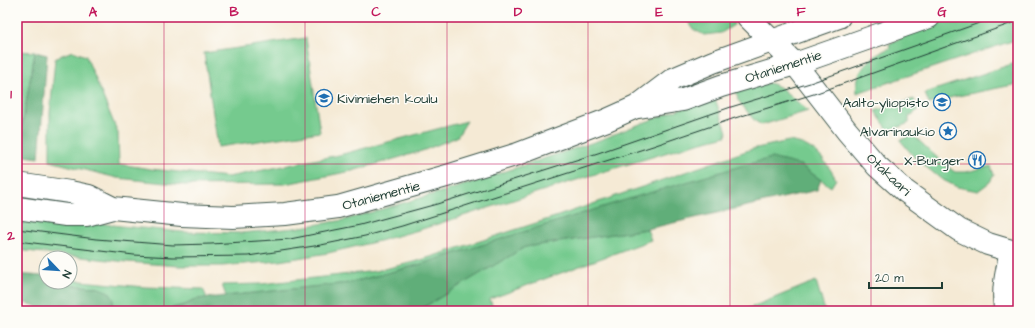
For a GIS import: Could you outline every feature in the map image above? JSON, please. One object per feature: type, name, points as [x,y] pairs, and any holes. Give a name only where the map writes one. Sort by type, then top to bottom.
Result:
[{"type":"street","name":"Otakaari","points":[[748,17],[795,64],[847,132],[877,166],[905,191],[959,230],[988,244],[1014,252]]},
{"type":"street","name":"Otaniementie","points":[[636,108],[673,79],[713,62],[839,17]]},
{"type":"street","name":"Otaniementie","points":[[17,184],[89,196],[113,208],[182,215],[233,217],[285,214],[338,207],[450,176],[518,154],[636,108],[683,100],[722,86],[795,64],[928,17]]},
{"type":"street","name":"Otaniementie","points":[[17,208],[66,215],[87,215],[113,208]]},
{"type":"street","points":[[1006,311],[1004,297],[1007,270],[1014,252]]},
{"type":"green space","points":[[685,17],[732,17],[734,25],[721,33],[704,35],[693,29]]},
{"type":"green space","points":[[951,17],[1018,17],[1018,39],[857,93],[858,78],[864,66],[879,53],[890,48],[889,44]]},
{"type":"green space","points":[[306,38],[320,132],[218,147],[204,53]]},
{"type":"green space","points":[[17,51],[35,52],[17,154]]},
{"type":"green space","points":[[73,51],[86,56],[118,133],[119,164],[228,177],[339,155],[467,121],[457,137],[422,151],[352,171],[285,184],[184,185],[117,178],[50,161],[50,113],[55,59]]},
{"type":"green space","points":[[35,52],[47,55],[39,158],[17,155]]},
{"type":"green space","points":[[1018,62],[1018,84],[953,97],[929,104],[925,93]]},
{"type":"green space","points":[[769,83],[780,87],[808,111],[762,125],[755,121],[737,99],[738,98],[734,89]]},
{"type":"green space","points":[[714,96],[727,133],[726,136],[586,177],[422,229],[328,253],[279,261],[222,266],[179,266],[78,257],[78,250],[38,250],[38,252],[17,250],[17,213],[182,232],[241,233],[295,228],[344,220],[455,188],[600,140]]},
{"type":"green space","points":[[914,99],[918,110],[909,117],[909,123],[889,131],[875,111]]},
{"type":"green space","points":[[913,135],[945,165],[955,172],[966,172],[991,166],[994,175],[990,182],[978,191],[957,187],[941,179],[915,158],[900,140]]},
{"type":"green space","points":[[789,141],[810,148],[823,159],[836,179],[831,187],[800,165],[349,283],[226,296],[222,285],[261,284],[376,271],[418,261],[555,217],[752,149]]},
{"type":"green space","points":[[771,158],[800,165],[821,180],[817,190],[647,229],[525,247],[417,311],[170,311],[172,308],[185,305],[197,299],[349,283],[418,265],[625,200]]},
{"type":"green space","points":[[647,229],[651,240],[490,299],[494,311],[417,311],[525,247]]},
{"type":"green space","points":[[17,274],[38,276],[38,290],[78,290],[78,286],[96,287],[109,292],[114,300],[111,309],[126,311],[44,311],[33,305],[17,301]]},
{"type":"green space","points":[[78,281],[145,287],[203,289],[207,298],[197,299],[185,305],[172,308],[170,311],[126,311],[110,309],[96,287],[78,286]]},
{"type":"green space","points":[[816,281],[825,311],[742,311]]},
{"type":"tram line","points":[[17,229],[96,239],[173,245],[290,239],[360,225],[437,204],[598,153],[731,107],[810,83],[996,17]]},
{"type":"tram line","points":[[17,241],[134,255],[173,257],[248,256],[321,245],[365,236],[402,226],[653,146],[735,118],[817,93],[1018,21]]},
{"type":"place","name":"Kivimiehen koulu","points":[[324,98]]},
{"type":"place","name":"Aalto-yliopisto","points":[[942,102]]},
{"type":"place","name":"Alvarinaukio","points":[[948,131]]},
{"type":"place","name":"X-Burger","points":[[977,160]]}]
